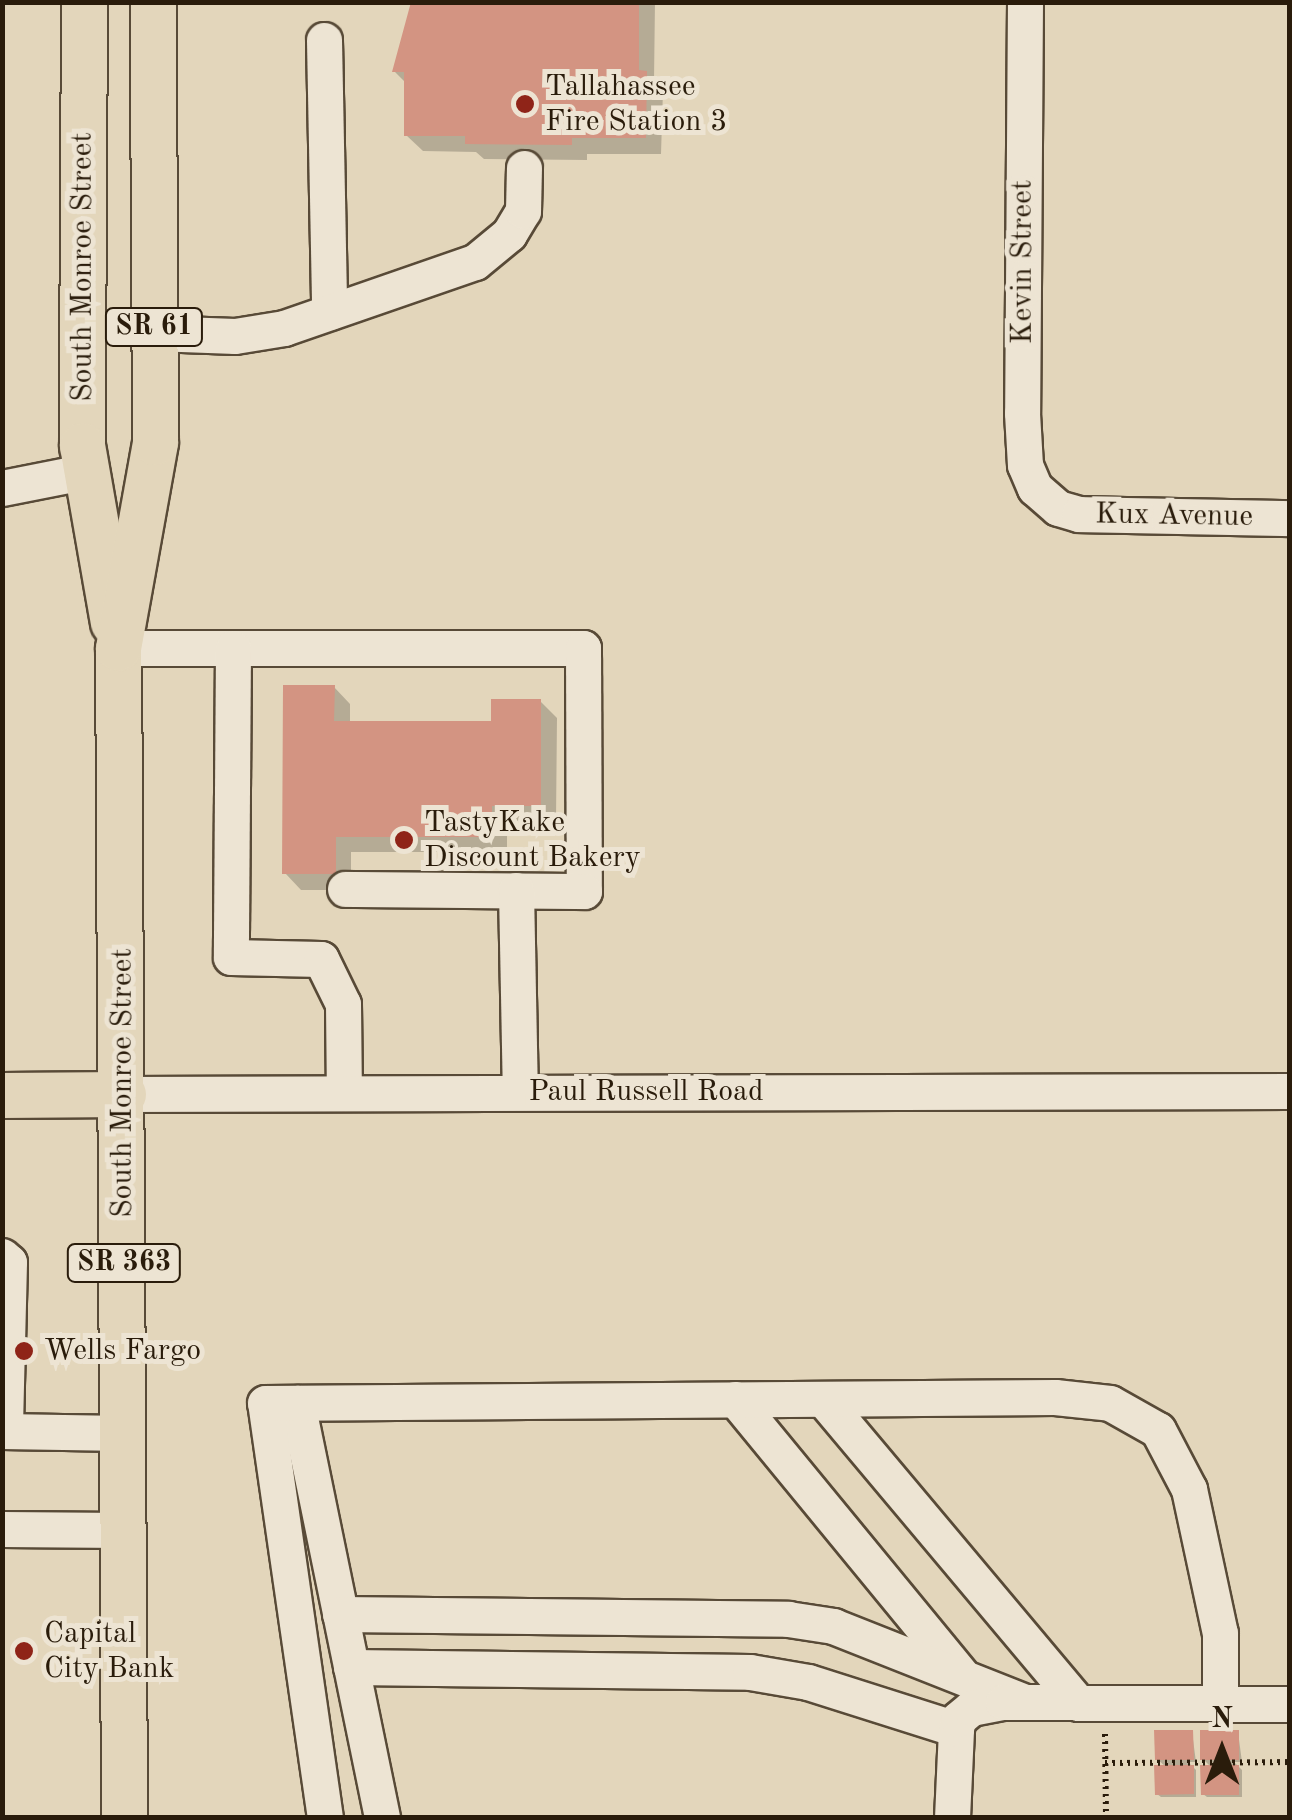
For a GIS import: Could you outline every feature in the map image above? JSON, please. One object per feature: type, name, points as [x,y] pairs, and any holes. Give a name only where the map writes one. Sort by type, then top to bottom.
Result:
[{"type":"main road","name":"South Monroe Street","points":[[84,2],[83,472],[118,648],[124,1094],[124,1818]]},
{"type":"main road","name":"South Monroe Street","points":[[118,648],[155,442],[153,2]]},
{"type":"main road","points":[[83,266],[103,305],[118,319],[154,333]]},
{"type":"main road","name":"Paul Russell Road","points":[[2,1095],[124,1094]]},
{"type":"street","name":"Kevin Street","points":[[1024,2],[1025,466],[1035,488],[1058,508]]},
{"type":"street","points":[[324,40],[329,312]]},
{"type":"street","points":[[154,333],[235,336],[284,328],[475,262],[509,234],[523,211],[524,168]]},
{"type":"street","points":[[2,488],[83,472]]},
{"type":"street","name":"Kux Avenue","points":[[1058,508],[1080,514],[1290,518]]},
{"type":"street","points":[[118,648],[583,648],[584,891],[345,889]]},
{"type":"street","points":[[233,648],[230,956],[321,959],[343,1004],[344,1093]]},
{"type":"street","points":[[516,890],[520,1092]]},
{"type":"street","name":"Paul Russell Road","points":[[124,1094],[1290,1090]]},
{"type":"street","points":[[2,1256],[9,1262],[4,1431],[124,1432]]},
{"type":"street","points":[[325,1818],[265,1403],[1055,1397],[1110,1403],[1148,1422],[1176,1457],[1189,1490],[1220,1634],[1220,1704]]},
{"type":"street","points":[[823,1399],[1091,1703]]},
{"type":"street","points":[[735,1400],[964,1678]]},
{"type":"street","points":[[296,1403],[382,1818]]},
{"type":"street","points":[[2,1530],[124,1530]]},
{"type":"street","points":[[340,1614],[788,1620],[834,1626],[1024,1702]]},
{"type":"street","points":[[351,1667],[750,1672],[808,1682],[956,1729]]},
{"type":"street","points":[[952,1818],[956,1729],[958,1719],[971,1708],[1024,1702],[1290,1704]]},
{"type":"path","points":[[1091,1703],[1105,1763],[1106,1818]]},
{"type":"path","points":[[1105,1763],[1290,1762]]},
{"type":"building","name":"Tallahassee Fire Station 3","points":[[411,2],[639,2],[639,70],[647,71],[646,138],[572,138],[572,145],[465,144],[465,136],[404,136],[404,72],[392,72]]},
{"type":"building","points":[[283,685],[335,685],[334,721],[491,721],[491,699],[541,699],[541,806],[492,806],[492,837],[336,837],[336,874],[282,874]]},
{"type":"building","points":[[1154,1730],[1193,1730],[1194,1760],[1155,1760]]},
{"type":"building","points":[[1200,1730],[1239,1730],[1239,1760],[1200,1760]]},
{"type":"building","points":[[1154,1765],[1194,1765],[1194,1794],[1155,1795]]},
{"type":"building","points":[[1200,1765],[1239,1765],[1239,1795],[1201,1795]]},
{"type":"place","name":"Tallahassee Fire Station 3","points":[[525,104]]},
{"type":"place","name":"TastyKake Discount Bakery","points":[[404,840]]},
{"type":"place","name":"Wells Fargo","points":[[24,1351]]},
{"type":"place","name":"Capital City Bank","points":[[24,1651]]}]
